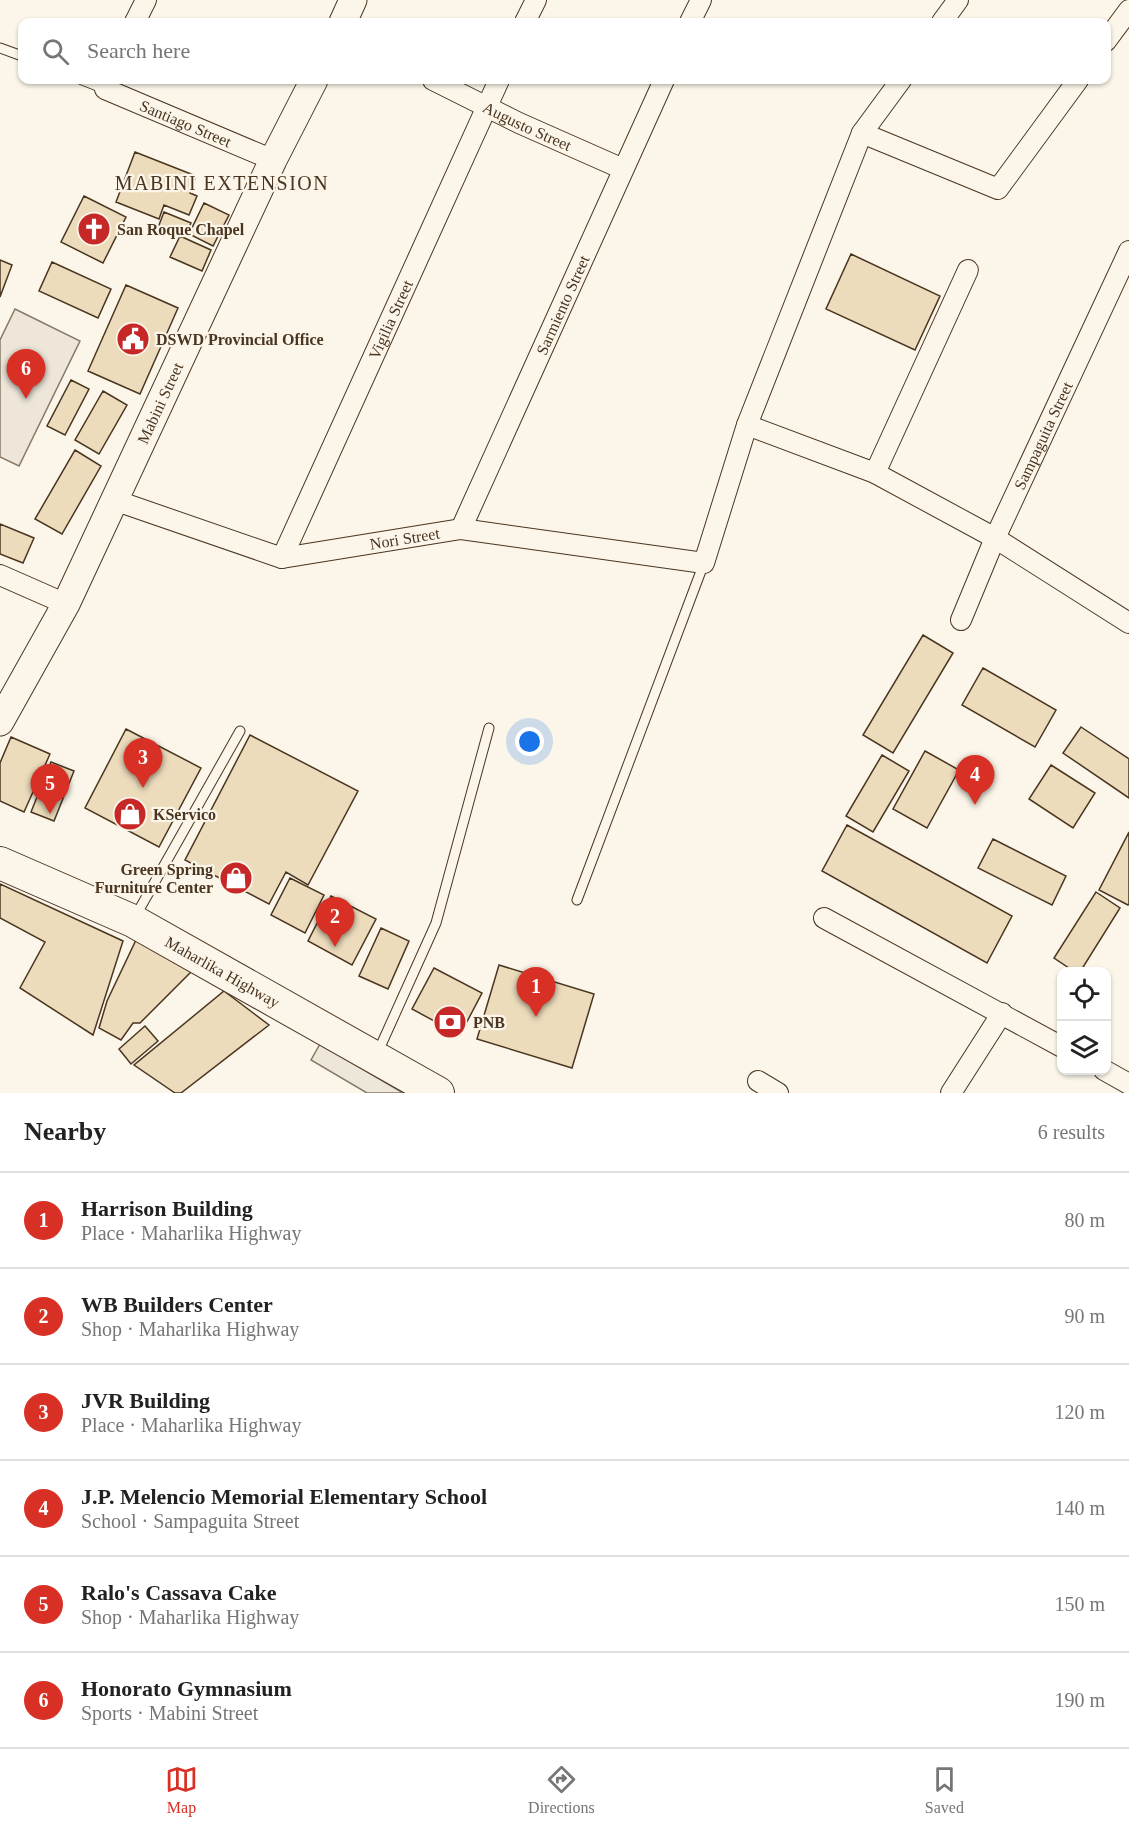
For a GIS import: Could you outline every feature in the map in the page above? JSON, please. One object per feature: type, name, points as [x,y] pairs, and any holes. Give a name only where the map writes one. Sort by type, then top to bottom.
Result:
[{"type":"main road","points":[[345,18],[353,0]]},
{"type":"main road","name":"Mabini Street","points":[[0,722],[66,604],[273,160],[312,84]]},
{"type":"main road","name":"Maharlika Highway","points":[[0,863],[134,921],[438,1093]]},
{"type":"street","points":[[137,18],[146,0]]},
{"type":"street","points":[[527,18],[536,0]]},
{"type":"street","points":[[692,18],[700,0]]},
{"type":"street","points":[[945,18],[958,0]]},
{"type":"street","points":[[1111,35],[1129,10]]},
{"type":"street","name":"Santiago Street","points":[[107,84],[273,160]]},
{"type":"street","name":"Augusto Street","points":[[441,84],[519,123],[623,169]]},
{"type":"street","name":"Vigilia Street","points":[[282,558],[497,84]]},
{"type":"street","name":"Sarmiento Street","points":[[461,529],[662,84]]},
{"type":"street","points":[[704,563],[747,425],[862,133],[898,84]]},
{"type":"street","points":[[862,133],[998,189],[1075,84]]},
{"type":"street","name":"Sampaguita Street","points":[[961,620],[995,538],[1129,251]]},
{"type":"street","points":[[875,473],[968,270]]},
{"type":"street","points":[[747,425],[875,473],[995,538],[1129,623]]},
{"type":"street","name":"Nori Street","points":[[114,500],[282,558],[461,529],[704,563]]},
{"type":"street","points":[[0,575],[66,604]]},
{"type":"street","points":[[824,918],[1057,1044]]},
{"type":"street","points":[[951,1093],[1002,1013]]},
{"type":"street","points":[[1111,1075],[1129,1084]]},
{"type":"street","points":[[758,1081],[778,1093]]},
{"type":"lane","points":[[0,48],[18,55]]},
{"type":"lane","points":[[578,900],[704,563]]},
{"type":"lane","points":[[376,1058],[436,923],[489,728]]},
{"type":"lane","points":[[134,921],[240,731]]},
{"type":"shaded area","points":[[15,309],[80,341],[19,466],[0,457],[0,340]]},
{"type":"shaded area","points":[[320,1044],[403,1093],[367,1093],[311,1060]]},
{"type":"building","points":[[135,152],[196,176],[190,193],[197,196],[189,215],[164,205],[159,219],[116,202]]},
{"type":"building","name":"San Roque Chapel","points":[[84,196],[126,217],[103,263],[61,242]]},
{"type":"building","points":[[204,203],[229,215],[213,246],[189,234]]},
{"type":"building","points":[[164,212],[191,223],[186,235],[159,225]]},
{"type":"building","points":[[180,236],[211,250],[202,271],[170,257]]},
{"type":"building","points":[[851,254],[940,296],[915,350],[826,309]]},
{"type":"building","points":[[0,260],[12,265],[0,297]]},
{"type":"building","points":[[52,262],[111,289],[98,318],[39,291]]},
{"type":"building","name":"DSWD Provincial Office","points":[[126,285],[178,308],[140,394],[88,371]]},
{"type":"building","points":[[71,380],[89,389],[65,435],[47,426]]},
{"type":"building","points":[[103,391],[127,405],[99,454],[75,440]]},
{"type":"building","points":[[75,450],[101,466],[62,534],[35,519]]},
{"type":"building","points":[[0,524],[34,538],[23,563],[0,554]]},
{"type":"building","points":[[923,635],[953,653],[893,753],[863,735]]},
{"type":"building","points":[[983,668],[1056,710],[1035,747],[962,705]]},
{"type":"building","points":[[1081,727],[1129,759],[1129,798],[1063,753]]},
{"type":"building","points":[[126,729],[201,768],[159,847],[85,808]]},
{"type":"building","points":[[250,735],[358,791],[308,885],[286,872],[269,904],[185,860]]},
{"type":"building","points":[[11,737],[50,754],[24,812],[0,801],[0,763]]},
{"type":"building","points":[[925,751],[959,770],[927,828],[893,809]]},
{"type":"building","points":[[882,755],[909,771],[873,832],[846,816]]},
{"type":"building","points":[[51,762],[74,771],[54,821],[31,812]]},
{"type":"building","points":[[1051,765],[1095,793],[1073,828],[1029,799]]},
{"type":"building","points":[[847,825],[1012,916],[987,963],[822,871]]},
{"type":"building","points":[[1129,832],[1129,904],[1128,905],[1099,890]]},
{"type":"building","points":[[993,839],[1066,876],[1052,905],[978,868]]},
{"type":"building","points":[[290,878],[324,895],[305,933],[271,915]]},
{"type":"building","points":[[0,884],[123,941],[93,1035],[20,988],[45,942],[0,918]]},
{"type":"building","points":[[1096,892],[1120,908],[1083,967],[1068,967],[1054,958]]},
{"type":"building","points":[[331,896],[376,919],[352,965],[308,941]]},
{"type":"building","points":[[381,928],[409,941],[388,989],[359,976]]},
{"type":"building","points":[[136,940],[194,969],[140,1023],[133,1023],[121,1040],[99,1028],[107,1001]]},
{"type":"building","points":[[499,965],[594,994],[572,1068],[477,1039]]},
{"type":"building","points":[[434,968],[482,993],[460,1035],[412,1009]]},
{"type":"building","points":[[224,991],[269,1025],[181,1093],[175,1093],[134,1065]]},
{"type":"building","points":[[145,1026],[158,1041],[131,1064],[119,1049]]},
{"type":"place","name":"San Roque Chapel","points":[[94,229]]},
{"type":"place","name":"DSWD Provincial Office","points":[[133,339]]},
{"type":"place","name":"Honorato Gymnasium","points":[[26,399]]},
{"type":"place","name":"JVR Building","points":[[143,788]]},
{"type":"place","name":"J.P. Melencio Memorial Elementary School","points":[[975,805]]},
{"type":"place","name":"Ralo's Cassava Cake","points":[[50,814]]},
{"type":"place","name":"KServico","points":[[130,814]]},
{"type":"place","name":"Green Spring Furniture Center","points":[[236,878]]},
{"type":"place","name":"WB Builders Center","points":[[335,947]]},
{"type":"place","name":"Harrison Building","points":[[536,1017]]},
{"type":"place","name":"PNB","points":[[450,1022]]},
{"type":"district","name":"MABINI EXTENSION","points":[[222,183]]}]
